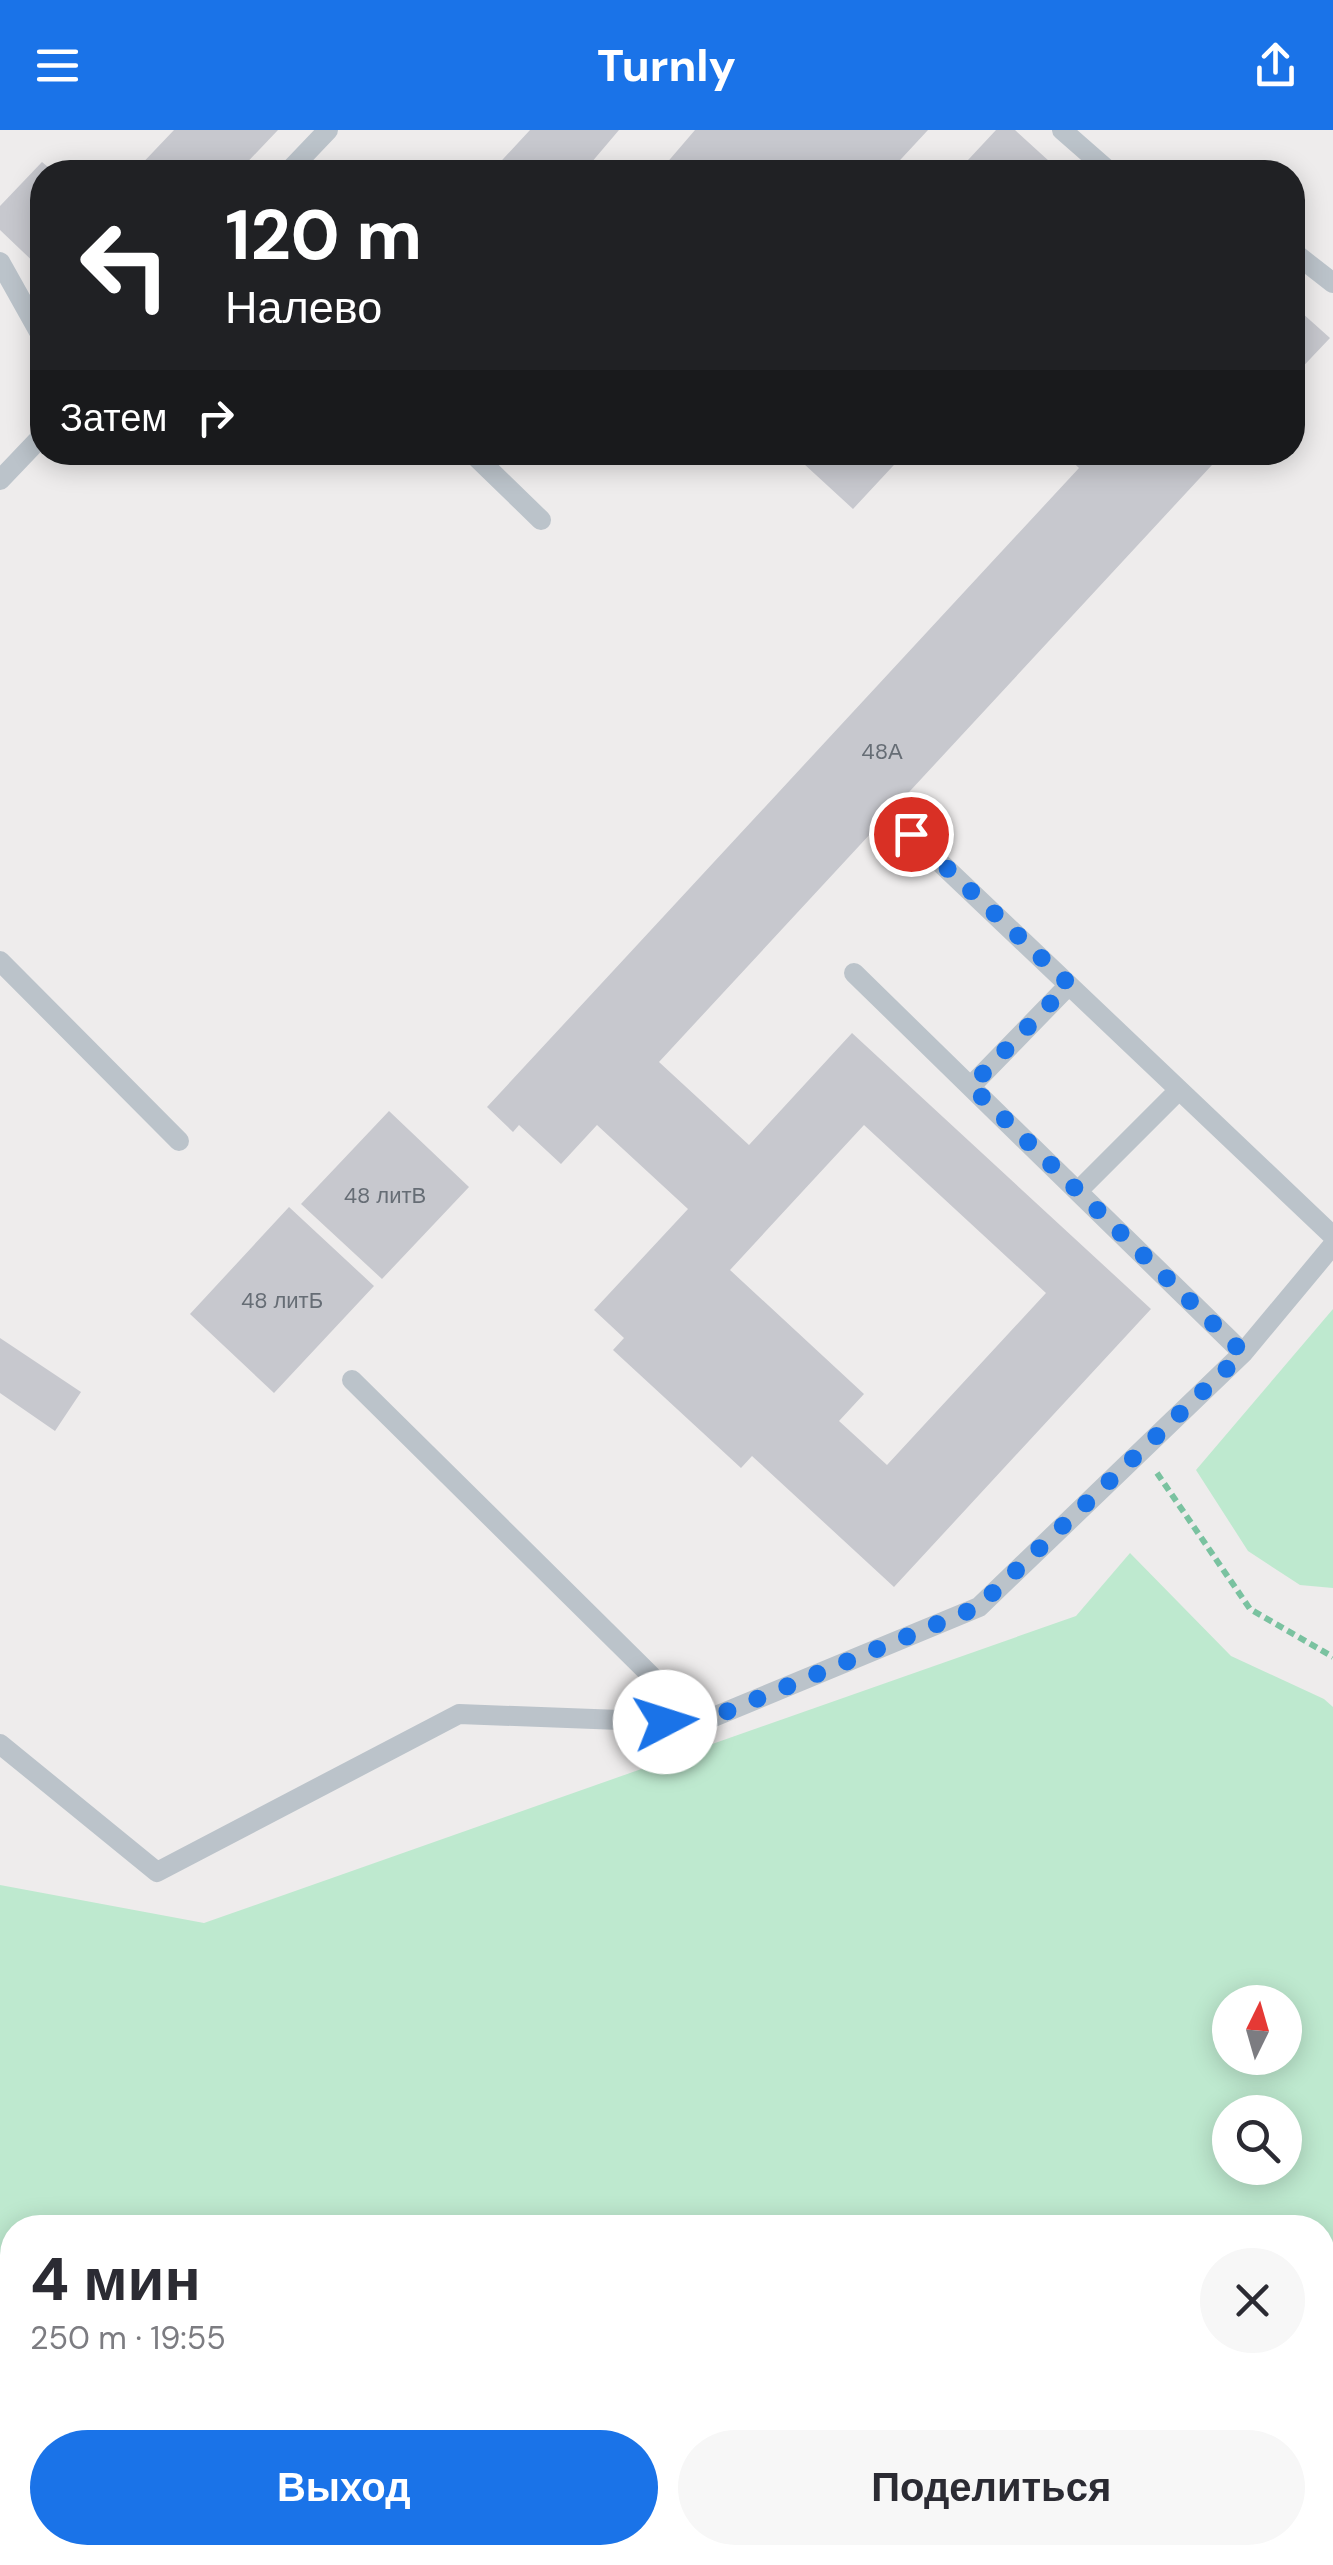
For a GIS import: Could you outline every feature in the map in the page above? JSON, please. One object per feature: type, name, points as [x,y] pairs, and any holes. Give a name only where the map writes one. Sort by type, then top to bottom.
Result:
[{"type":"lane","points":[[299,160],[328,130]]},
{"type":"lane","points":[[1062,130],[1096,160]]},
{"type":"lane","points":[[1305,261],[1333,283]]},
{"type":"lane","points":[[0,262],[30,316]]},
{"type":"lane","points":[[0,480],[30,449]]},
{"type":"lane","points":[[484,465],[541,520]]},
{"type":"lane","points":[[911,834],[1333,1236]]},
{"type":"lane","points":[[0,961],[179,1141]]},
{"type":"lane","points":[[854,973],[1243,1353]]},
{"type":"lane","points":[[971,1086],[1069,984]]},
{"type":"lane","points":[[1078,1191],[1179,1090]]},
{"type":"lane","points":[[0,1744],[156,1872],[458,1714],[699,1723],[978,1607],[1243,1353],[1333,1245]]},
{"type":"lane","points":[[352,1380],[699,1723]]},
{"type":"path","points":[[1142,1451],[1250,1609],[1333,1657]]},
{"type":"green space","points":[[1333,1309],[1333,1588],[1300,1585],[1248,1551],[1196,1470]]},
{"type":"green space","points":[[1130,1553],[1231,1656],[1324,1699],[1333,1707],[1333,2215],[0,2215],[0,1885],[204,1923],[1076,1616]]},
{"type":"building","points":[[174,130],[278,130],[249,160],[145,160]]},
{"type":"building","points":[[530,130],[619,130],[594,160],[502,160]]},
{"type":"building","points":[[695,130],[928,130],[900,160],[669,160]]},
{"type":"building","points":[[996,130],[1015,130],[1048,160],[968,160]]},
{"type":"building","points":[[30,175],[30,259],[0,230],[0,206]]},
{"type":"building","points":[[1305,316],[1330,338],[1305,364]]},
{"type":"building","points":[[805,465],[894,465],[853,509]]},
{"type":"building","points":[[1076,465],[1212,465],[659,1062],[749,1145],[852,1033],[1151,1309],[894,1587],[752,1456],[741,1468],[613,1350],[624,1338],[594,1310],[688,1209],[597,1125],[561,1164],[519,1125],[513,1132],[487,1107],[1079,468]],"holes":[[[864,1125],[1046,1293],[887,1465],[839,1421],[864,1394],[730,1270]]]},
{"type":"building","points":[[389,1111],[469,1187],[382,1279],[301,1204]]},
{"type":"building","points":[[289,1207],[374,1286],[274,1393],[190,1314]]},
{"type":"building","points":[[0,1338],[81,1392],[55,1431],[0,1393]]},
{"type":"route","points":[[665,1722],[699,1723],[978,1607],[1243,1353],[971,1086],[1069,984],[911,834]]}]
